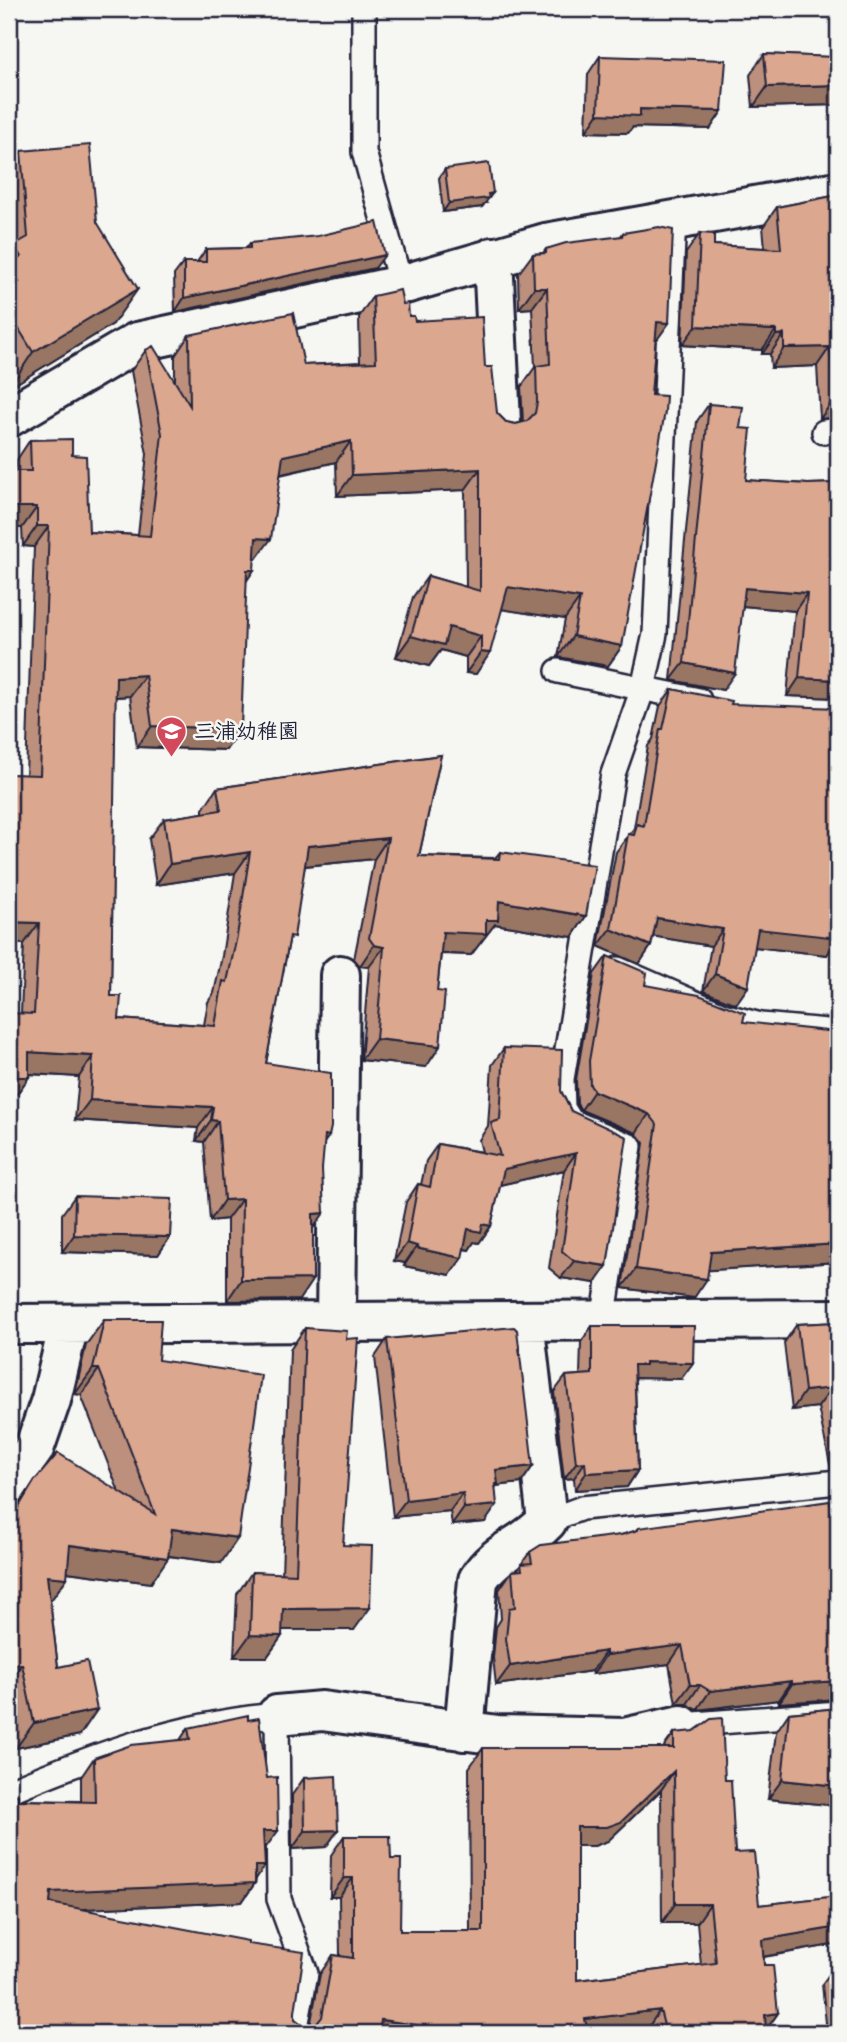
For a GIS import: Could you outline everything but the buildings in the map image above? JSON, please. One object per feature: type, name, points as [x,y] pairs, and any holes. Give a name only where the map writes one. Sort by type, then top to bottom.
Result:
[{"type":"street","points":[[9,417],[137,342],[401,285],[546,243],[674,218],[838,191]]},
{"type":"street","points":[[493,257],[501,422]]},
{"type":"street","points":[[336,1323],[341,975]]},
{"type":"street","points":[[9,1324],[838,1320]]},
{"type":"street","points":[[464,1731],[478,1580],[489,1562],[531,1538],[547,1521],[524,1321]]},
{"type":"street","points":[[9,1485],[34,1449],[51,1400],[69,1324]]},
{"type":"street","points":[[277,1715],[322,1711],[498,1735],[624,1738],[681,1725]]},
{"type":"lane","points":[[364,9],[364,152],[401,285]]},
{"type":"lane","points":[[603,1321],[630,1146],[571,1121],[564,1108],[562,1079],[613,775],[643,688],[654,634],[674,218]]},
{"type":"lane","points":[[558,671],[721,704]]},
{"type":"lane","points":[[584,955],[723,1015],[761,1025],[838,1031]]},
{"type":"lane","points":[[547,1521],[582,1508],[838,1482]]},
{"type":"lane","points":[[681,1725],[838,1713]]},
{"type":"lane","points":[[9,1791],[104,1751],[227,1719],[277,1715],[279,1899],[306,1973],[295,2033]]},
{"type":"place","name":"三浦幼稚園","points":[[171,758]]}]
